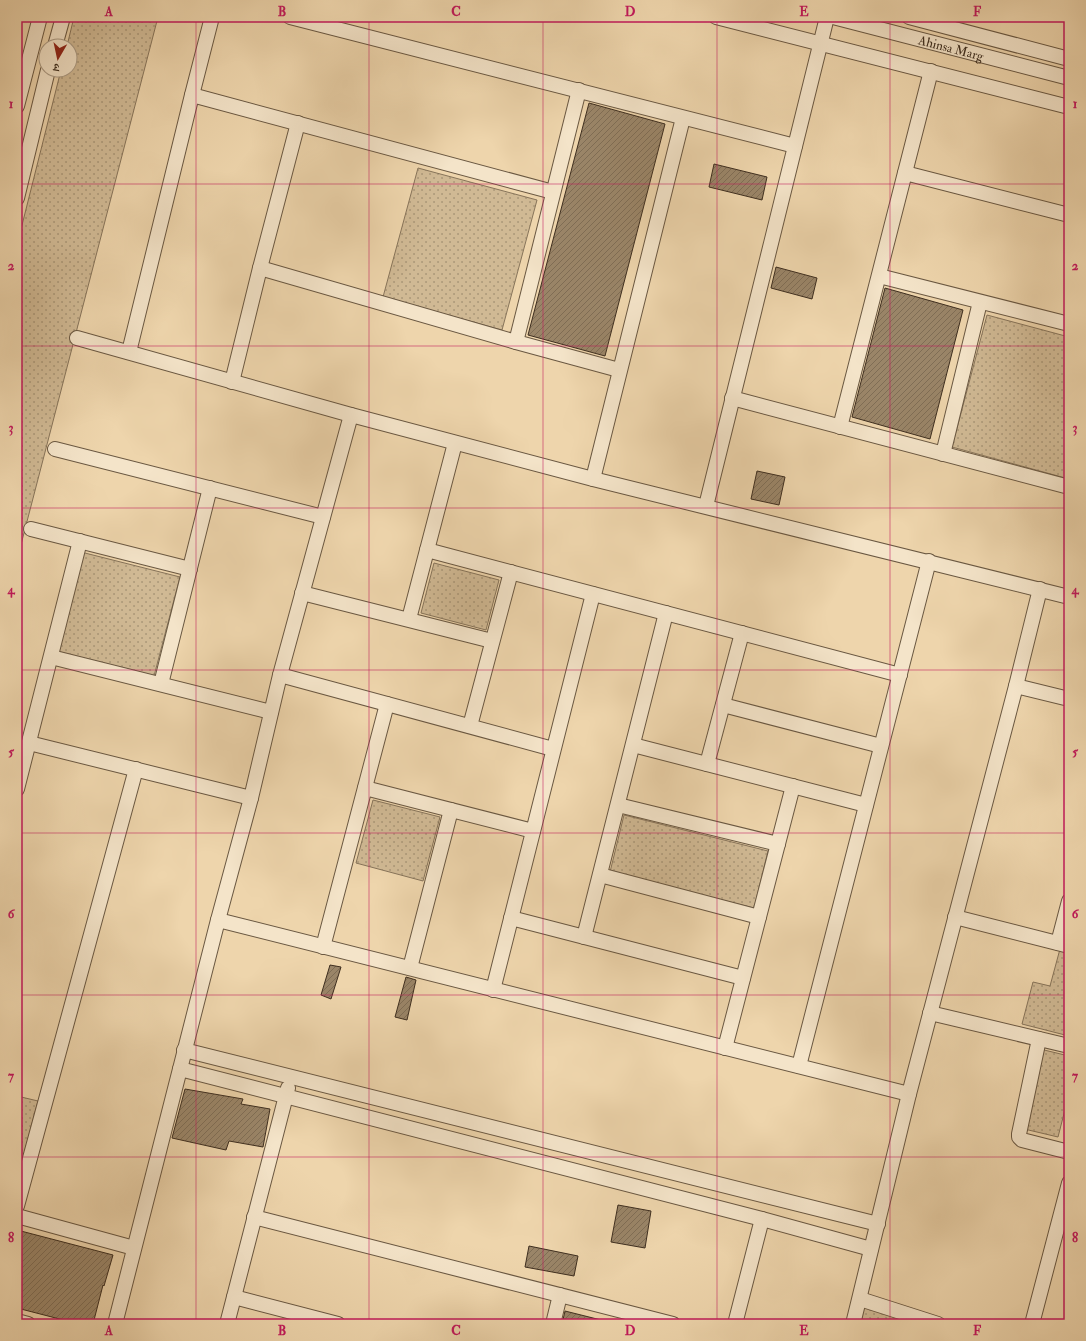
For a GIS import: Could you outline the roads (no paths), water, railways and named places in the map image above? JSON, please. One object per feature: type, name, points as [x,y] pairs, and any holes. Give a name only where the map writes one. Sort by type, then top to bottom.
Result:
[{"type":"street","points":[[38,108],[17,104],[19,86],[40,17]]},
{"type":"street","points":[[57,38],[63,17]]},
{"type":"street","points":[[129,352],[212,17]]},
{"type":"street","points":[[290,17],[795,146]]},
{"type":"street","points":[[716,17],[1069,107]]},
{"type":"street","points":[[706,506],[827,17]]},
{"type":"street","name":"Ahinsa Marg","points":[[833,17],[1069,78]]},
{"type":"street","name":"Ahinsa Marg","points":[[909,17],[1069,59]]},
{"type":"street","points":[[840,427],[931,71]]},
{"type":"street","points":[[17,198],[46,78]]},
{"type":"street","points":[[516,342],[578,90]]},
{"type":"street","points":[[192,95],[553,192]]},
{"type":"street","points":[[593,479],[683,118]]},
{"type":"street","points":[[232,382],[298,123]]},
{"type":"street","points":[[905,172],[1069,215]]},
{"type":"street","points":[[260,268],[516,342],[619,370]]},
{"type":"street","points":[[878,276],[1069,324]]},
{"type":"street","points":[[943,454],[980,302]]},
{"type":"street","points":[[77,338],[351,415],[593,479],[1069,596]]},
{"type":"street","points":[[732,398],[1069,487]]},
{"type":"street","points":[[115,1324],[184,1050],[251,798],[280,675],[351,415]]},
{"type":"street","points":[[409,619],[455,442]]},
{"type":"street","points":[[55,449],[323,517]]},
{"type":"street","points":[[160,684],[210,488]]},
{"type":"street","points":[[31,529],[190,570]]},
{"type":"street","points":[[17,789],[80,541]]},
{"type":"street","points":[[427,550],[900,674]]},
{"type":"street","points":[[800,1066],[929,561]]},
{"type":"street","points":[[470,726],[511,572]]},
{"type":"street","points":[[853,1324],[909,1094],[1040,589]]},
{"type":"street","points":[[302,593],[492,641]]},
{"type":"street","points":[[493,990],[593,594]]},
{"type":"street","points":[[584,937],[666,613]]},
{"type":"street","points":[[707,764],[742,633]]},
{"type":"street","points":[[51,657],[271,712]]},
{"type":"street","points":[[280,675],[553,749]]},
{"type":"street","points":[[1016,686],[1069,699]]},
{"type":"street","points":[[323,947],[387,704]]},
{"type":"street","points":[[722,704],[881,746]]},
{"type":"street","points":[[29,743],[251,798]]},
{"type":"street","points":[[633,745],[866,805]]},
{"type":"street","points":[[17,1206],[136,769]]},
{"type":"street","points":[[725,1048],[793,786]]},
{"type":"street","points":[[365,788],[533,831]]},
{"type":"street","points":[[618,805],[778,844]]},
{"type":"street","points":[[410,968],[451,810]]},
{"type":"street","points":[[600,875],[759,917]]},
{"type":"street","points":[[956,917],[1064,944],[1069,901]]},
{"type":"street","points":[[511,918],[743,978]]},
{"type":"street","points":[[218,920],[909,1094]]},
{"type":"street","points":[[930,1013],[1069,1046]]},
{"type":"street","points":[[1039,1039],[1019,1138],[1069,1152]]},
{"type":"street","points":[[184,1050],[878,1224]]},
{"type":"street","points":[[180,1069],[762,1219],[871,1249]]},
{"type":"street","points":[[227,1324],[290,1077]]},
{"type":"street","points":[[449,1139],[455,1119]]},
{"type":"street","points":[[634,1186],[640,1165]]},
{"type":"street","points":[[1032,1324],[1069,1183]]},
{"type":"street","points":[[17,1216],[134,1248]]},
{"type":"street","points":[[254,1217],[673,1324]]},
{"type":"street","points":[[735,1324],[762,1219]]},
{"type":"street","points":[[553,1324],[560,1295]]},
{"type":"street","points":[[234,1297],[319,1322],[338,1324]]},
{"type":"street","points":[[860,1299],[938,1324]]},
{"type":"street","points":[[17,1321],[28,1324]]}]
